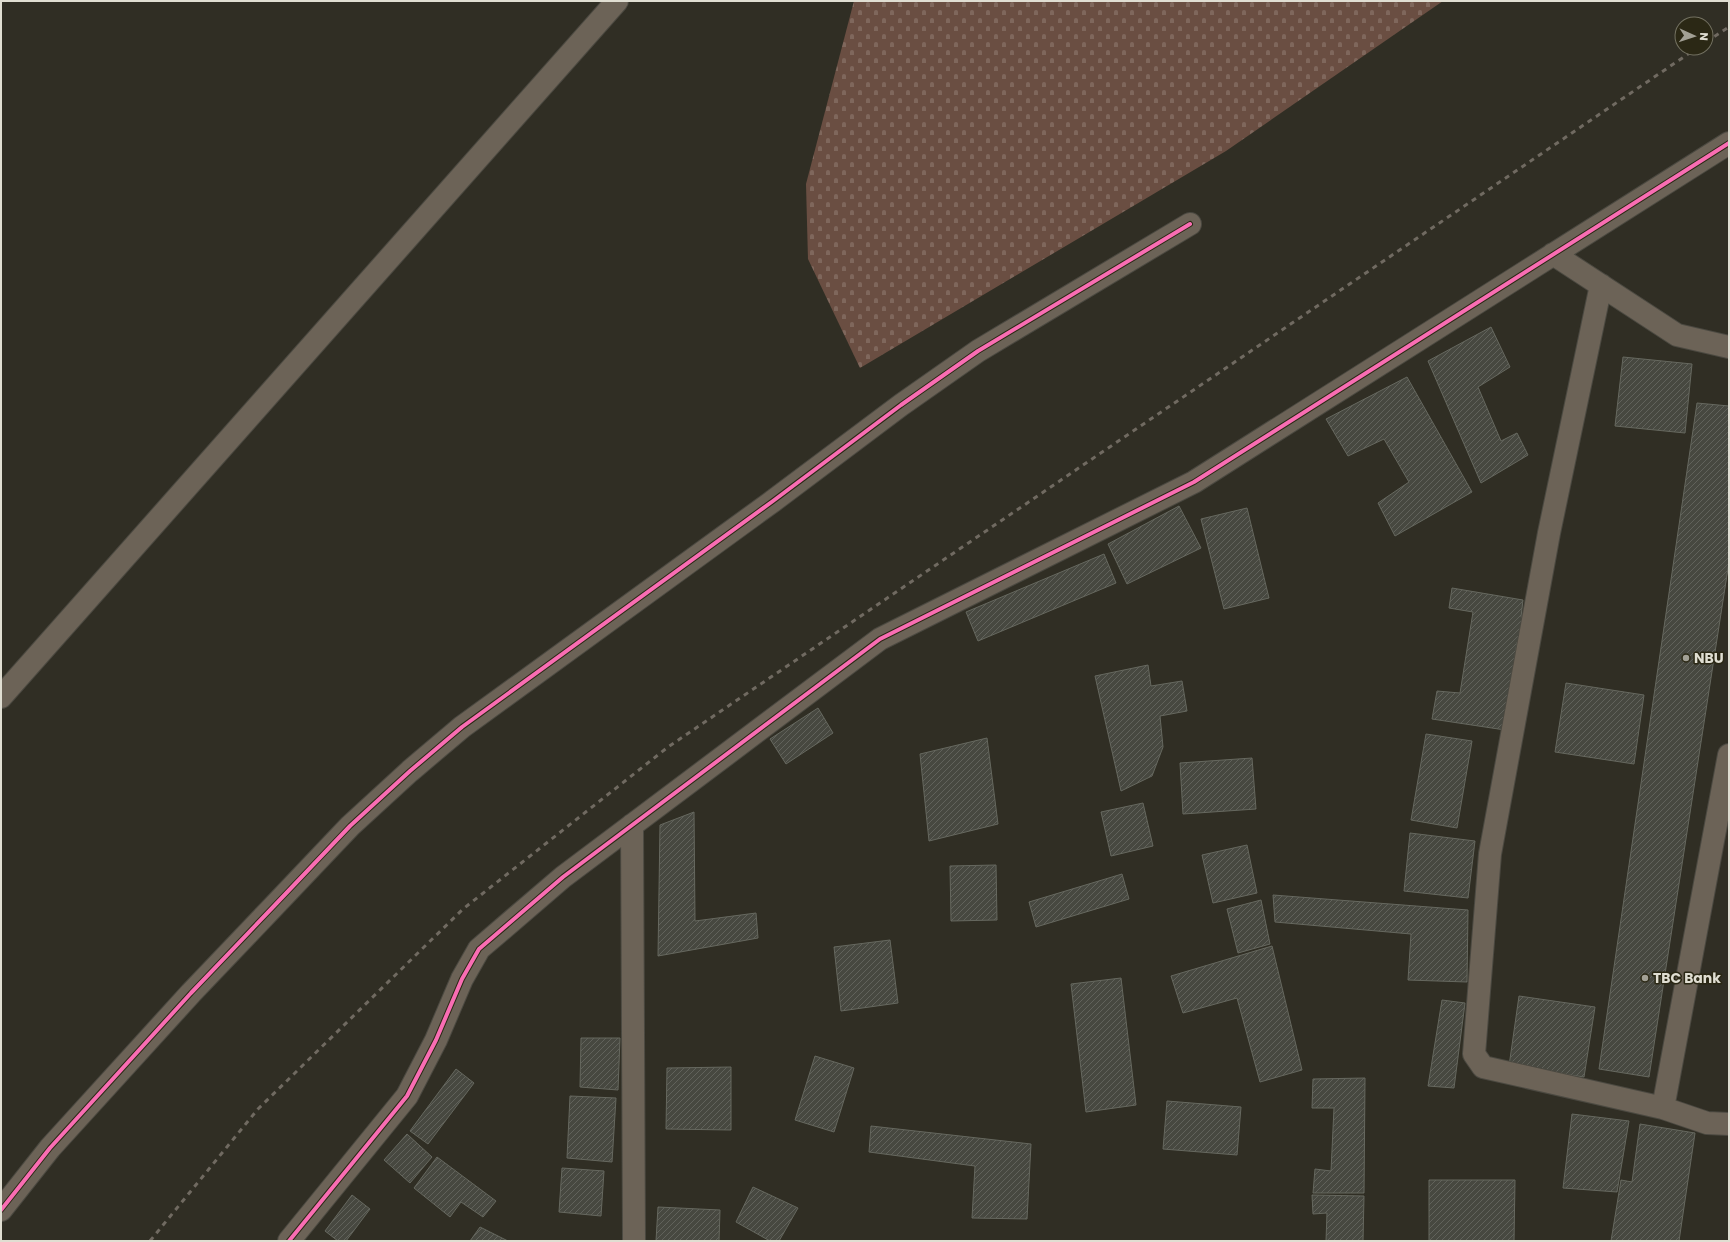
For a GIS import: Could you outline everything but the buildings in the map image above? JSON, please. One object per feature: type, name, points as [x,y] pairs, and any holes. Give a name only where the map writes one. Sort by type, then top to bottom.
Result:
[{"type":"street","points":[[1,697],[617,1]]},
{"type":"street","points":[[289,1241],[407,1096],[436,1040],[462,979],[479,949],[563,877],[880,639],[1194,482],[1729,143]]},
{"type":"street","points":[[1,1210],[50,1148],[191,993],[350,826],[410,771],[462,727],[760,510],[901,404],[978,351],[1190,224]]},
{"type":"street","points":[[1553,254],[1677,335],[1729,347]]},
{"type":"street","points":[[1601,285],[1549,533],[1490,854],[1474,1054],[1483,1067],[1662,1108],[1708,1123],[1729,1124]]},
{"type":"street","points":[[1662,1108],[1729,755]]},
{"type":"street","points":[[632,825],[634,1241]]},
{"type":"green space","points":[[854,1],[1443,1],[1226,151],[860,368],[808,259],[806,184]]},
{"type":"railway","points":[[1714,37],[1729,27]]},
{"type":"railway","points":[[150,1241],[258,1109],[463,909],[668,747],[1685,56]]},
{"type":"cycle path","points":[[289,1241],[407,1096],[436,1040],[462,979],[479,949],[563,877],[880,639],[1194,482],[1729,143]]},
{"type":"cycle path","points":[[1,1210],[50,1148],[191,993],[350,826],[410,771],[462,727],[773,501],[901,405],[978,351],[1190,224]]},
{"type":"place","name":"NBU","points":[[1686,658]]},
{"type":"place","name":"TBC Bank","points":[[1645,978]]}]
